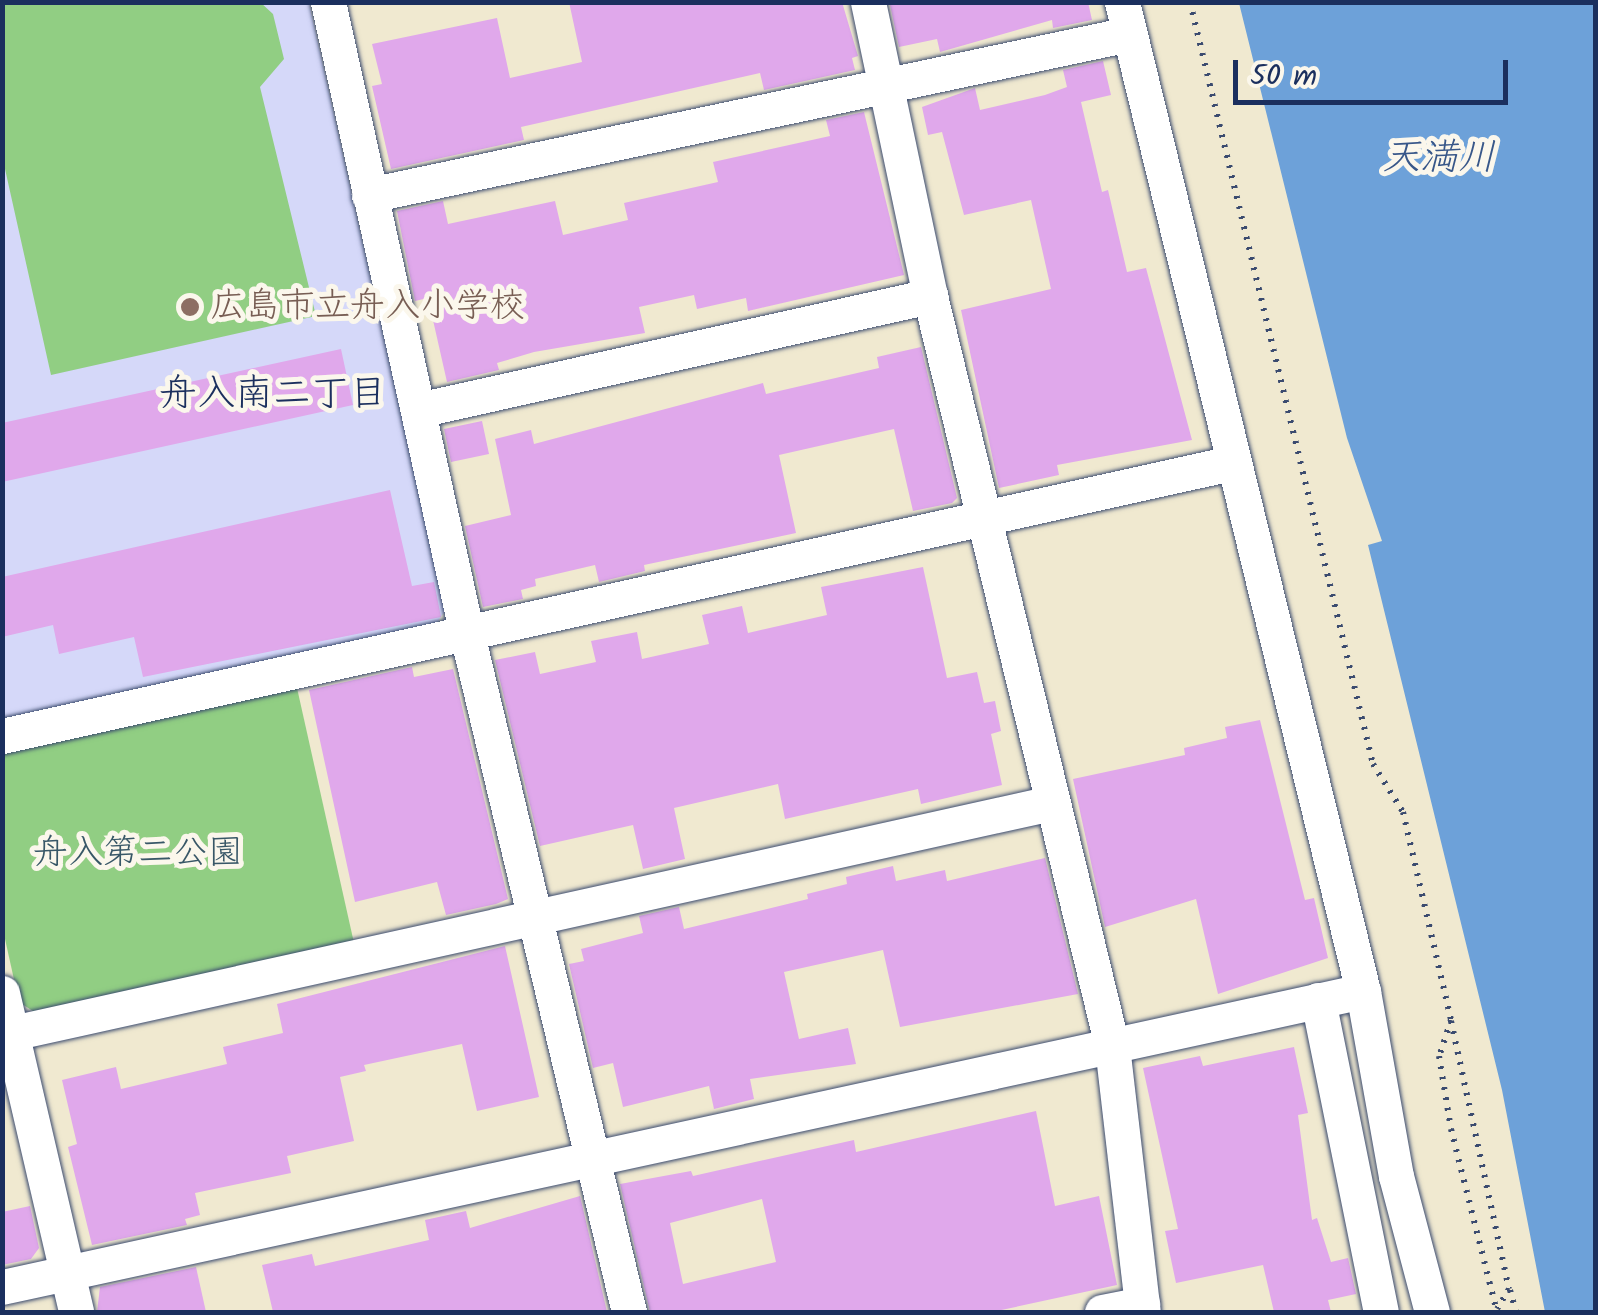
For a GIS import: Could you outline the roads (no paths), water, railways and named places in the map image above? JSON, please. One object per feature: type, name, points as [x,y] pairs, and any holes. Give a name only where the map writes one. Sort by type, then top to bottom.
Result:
[{"type":"street","points":[[328,2],[466,630],[629,1312]]},
{"type":"street","points":[[868,2],[930,296],[1112,1046],[1142,1308],[1102,1312]]},
{"type":"street","points":[[369,194],[888,88],[1125,18],[1363,991],[1396,1176],[1432,1312]]},
{"type":"street","points":[[418,410],[930,296]]},
{"type":"street","points":[[2,736],[1231,463]]},
{"type":"street","points":[[12,1033],[533,921],[1051,802]]},
{"type":"street","points":[[2,1287],[593,1155],[1363,991]]},
{"type":"street","points":[[2,993],[76,1312]]},
{"type":"street","points":[[1318,1000],[1381,1312]]},
{"type":"water","name":"天満川","points":[[1239,3],[1595,3],[1595,1312],[1545,1312],[1502,1090],[1368,545],[1382,541],[1347,438]]},
{"type":"place","name":"広島市立舟入小学校","points":[[190,307]]},
{"type":"district","name":"舟入南二丁目","points":[[273,396]]},
{"type":"park label","name":"舟入第二公園","points":[[138,854]]}]
